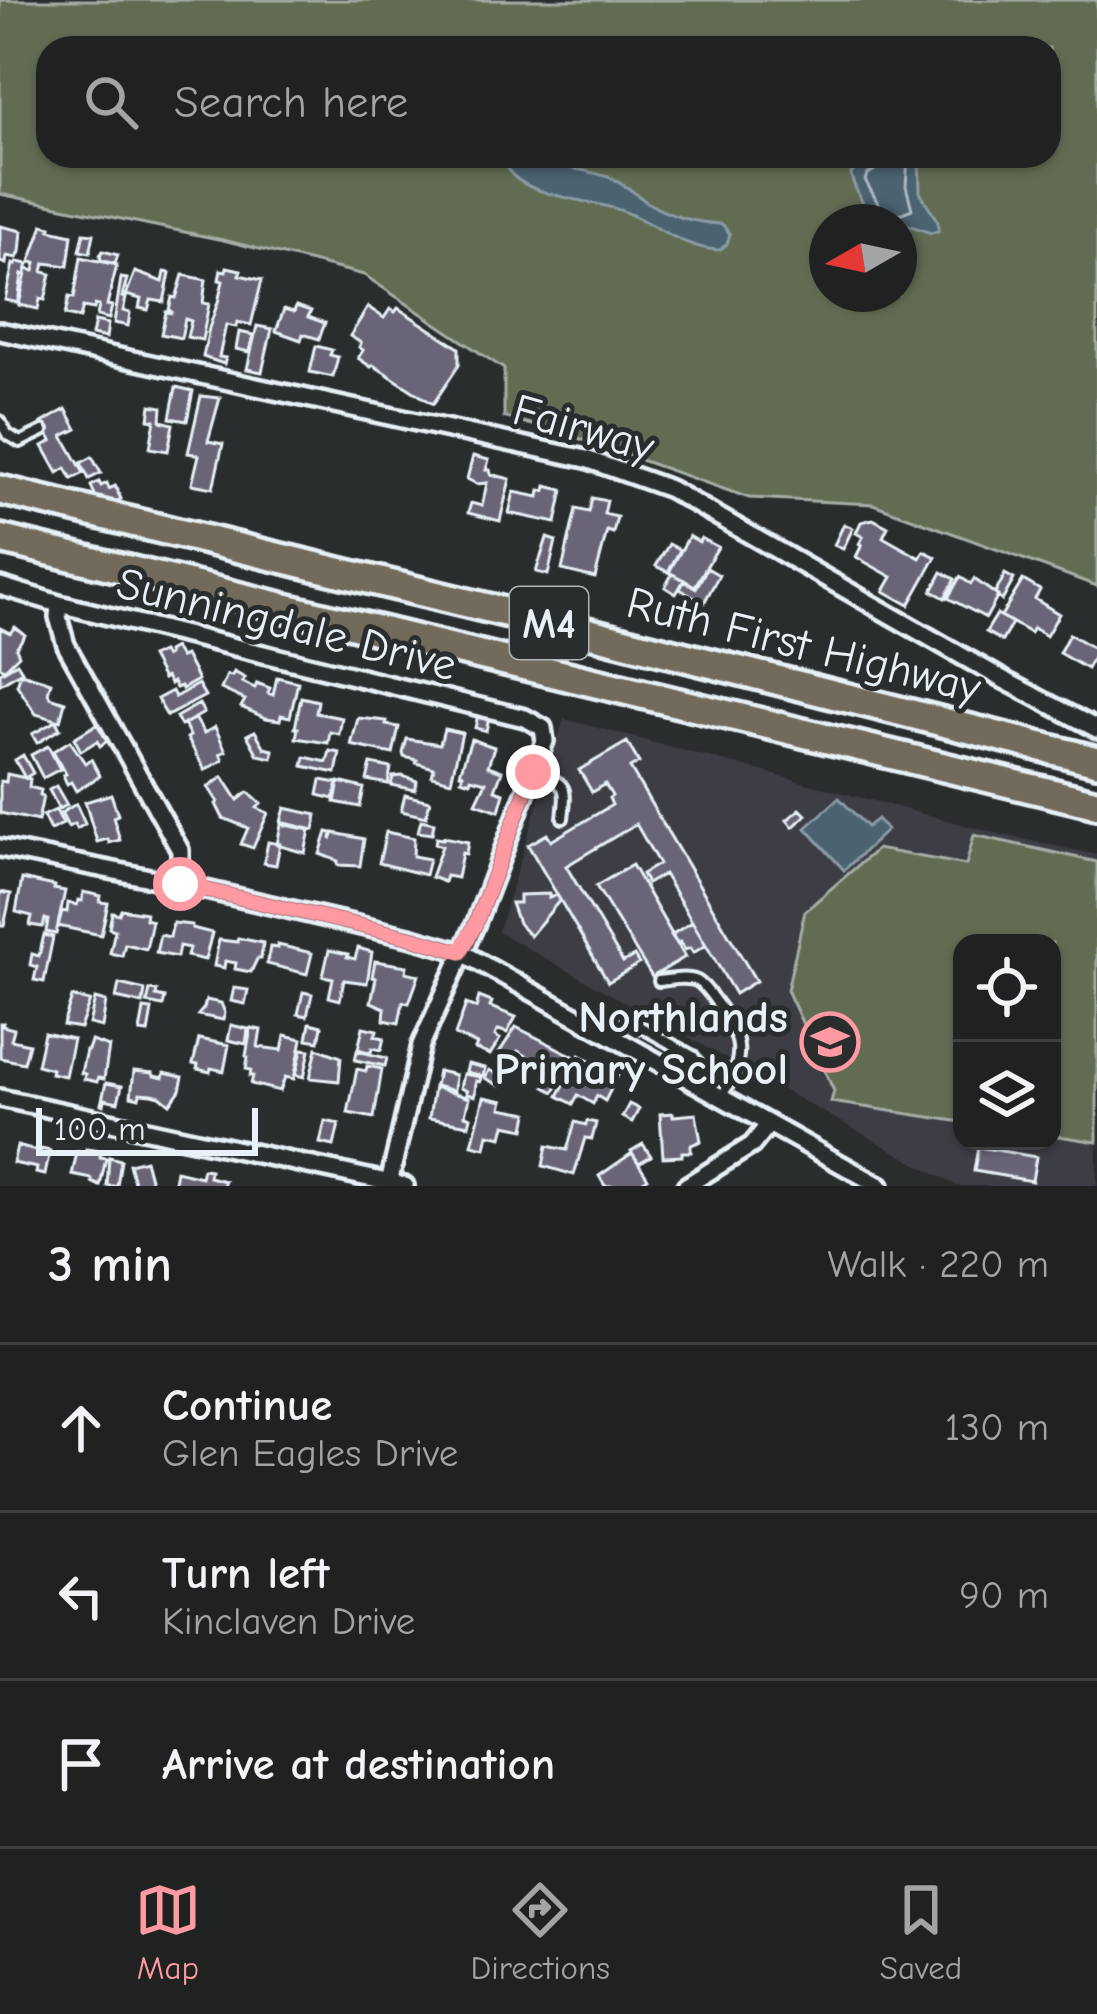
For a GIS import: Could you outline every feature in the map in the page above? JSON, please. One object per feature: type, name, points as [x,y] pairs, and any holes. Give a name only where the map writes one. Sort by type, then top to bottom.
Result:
[{"type":"highway","name":"Ruth First Highway","points":[[0,490],[1097,761]]},
{"type":"highway","name":"Ruth First Highway","points":[[0,539],[1097,804]]},
{"type":"street","name":"Fairway","points":[[0,331],[628,472],[670,490],[1097,729]]},
{"type":"street","name":"Sunningdale Drive","points":[[0,586],[525,718],[543,728],[544,741],[533,772]]},
{"type":"street","points":[[59,604],[66,645],[180,850],[180,884]]},
{"type":"street","points":[[0,1098],[397,1184],[416,1059],[475,925],[533,772]]},
{"type":"street","points":[[0,848],[180,884],[461,952],[880,1186]]},
{"type":"street","points":[[686,1186],[752,1145],[769,1124]]},
{"type":"lane","points":[[0,421],[7,434],[20,442],[43,431]]},
{"type":"lane","points":[[533,772],[561,782],[563,818]]},
{"type":"lane","points":[[659,981],[701,984],[735,1033],[740,1057],[721,1097]]},
{"type":"shaded area","name":"Northlands Primary School","points":[[564,719],[999,834],[1097,855],[1097,1186],[957,1186],[498,932]]},
{"type":"green space","points":[[0,0],[1097,0],[1097,586],[873,504],[749,498],[504,417],[504,369],[364,275],[0,194]]},
{"type":"green space","points":[[974,835],[1097,862],[1097,1142],[1061,1136],[1061,934],[953,934],[953,1121],[831,1102],[834,1091],[787,990],[805,911],[877,849],[966,865]]},
{"type":"water","points":[[507,168],[587,171],[622,183],[667,212],[722,224],[730,234],[720,250],[707,249],[625,212],[542,192]]},
{"type":"water","points":[[856,168],[919,168],[920,192],[938,222],[938,231],[917,228],[917,204],[863,204],[851,174]]},
{"type":"water","points":[[839,798],[867,827],[877,819],[887,830],[844,870],[806,828]]},
{"type":"building","points":[[43,225],[72,235],[68,266],[45,263],[43,272],[51,274],[38,309],[19,305],[27,269],[34,271],[36,263],[30,262]]},
{"type":"building","points":[[0,226],[22,231],[20,252],[17,258],[7,256],[6,264],[0,262]]},
{"type":"building","points":[[84,233],[94,234],[90,253],[80,251]]},
{"type":"building","points":[[103,251],[118,255],[115,264],[101,260]]},
{"type":"building","points":[[81,257],[117,265],[107,305],[112,306],[109,319],[97,316],[99,306],[95,305],[94,309],[83,307],[80,318],[65,315],[69,297],[74,298]]},
{"type":"building","points":[[17,262],[28,264],[18,303],[5,300]]},
{"type":"building","points":[[227,267],[262,280],[251,325],[226,325],[219,357],[226,358],[224,364],[203,357],[223,281],[219,280],[221,270]]},
{"type":"building","points":[[135,272],[163,282],[165,272],[170,273],[164,302],[151,300],[148,310],[139,308],[141,299],[126,295]]},
{"type":"building","points":[[183,275],[206,280],[203,303],[209,304],[202,340],[187,337],[191,321],[185,319],[181,338],[161,334],[166,312],[173,313],[169,310],[172,297],[176,298]]},
{"type":"building","points":[[121,278],[127,279],[122,297],[126,298],[123,311],[130,313],[128,326],[114,323]]},
{"type":"building","points":[[296,306],[325,323],[319,339],[303,334],[301,340],[276,331],[284,309],[294,312]]},
{"type":"building","points":[[368,307],[384,318],[390,309],[398,308],[459,348],[459,365],[433,404],[358,358],[361,343],[350,336]]},
{"type":"building","points":[[95,321],[108,324],[106,338],[92,335]]},
{"type":"building","points":[[257,326],[272,329],[262,372],[247,369]]},
{"type":"building","points":[[239,332],[253,335],[249,352],[236,349]]},
{"type":"building","points":[[316,346],[338,357],[333,377],[310,372]]},
{"type":"building","points":[[176,387],[193,391],[187,421],[170,418]]},
{"type":"building","points":[[201,396],[220,398],[208,441],[223,444],[213,488],[192,484],[199,455],[188,453]]},
{"type":"building","points":[[151,405],[162,407],[161,421],[173,424],[168,451],[150,448],[155,420],[149,419]]},
{"type":"building","points":[[66,409],[77,429],[63,436],[84,473],[72,479],[66,468],[58,473],[43,446],[52,441],[42,423]]},
{"type":"building","points":[[473,456],[489,460],[486,470],[491,474],[510,479],[500,521],[468,513],[471,503],[482,506],[487,483],[467,479]]},
{"type":"building","points":[[92,457],[101,473],[89,479],[81,463]]},
{"type":"building","points":[[99,482],[101,486],[107,483],[109,489],[115,486],[121,499],[101,508],[91,486]]},
{"type":"building","points":[[546,486],[563,490],[556,523],[509,513],[514,492],[539,497]]},
{"type":"building","points":[[592,498],[607,501],[604,514],[617,517],[613,533],[607,531],[595,578],[562,570],[576,509],[589,512]]},
{"type":"building","points":[[873,519],[888,527],[883,537],[920,558],[924,551],[936,557],[909,605],[884,591],[892,577],[856,557],[863,537],[856,533],[861,522]]},
{"type":"building","points":[[844,524],[853,528],[843,549],[834,545]]},
{"type":"building","points":[[689,536],[718,547],[695,586],[669,572]]},
{"type":"building","points":[[547,538],[556,541],[548,575],[536,572]]},
{"type":"building","points":[[669,544],[680,550],[668,572],[656,566]]},
{"type":"building","points":[[707,568],[719,575],[704,603],[680,589],[684,581],[696,588]]},
{"type":"building","points":[[942,572],[955,579],[945,598],[932,591]]},
{"type":"building","points":[[672,574],[684,580],[676,594],[665,587]]},
{"type":"building","points":[[1005,574],[1014,579],[1002,601],[995,594]]},
{"type":"building","points":[[960,577],[971,584],[974,579],[998,596],[986,618],[948,598]]},
{"type":"building","points":[[1023,580],[1040,590],[1035,599],[1059,614],[1046,636],[1033,628],[1030,633],[1001,616]]},
{"type":"building","points":[[997,614],[1012,623],[1002,641],[986,632]]},
{"type":"building","points":[[15,627],[25,635],[16,648],[19,655],[5,669],[0,667],[0,628],[10,633]]},
{"type":"building","points":[[1069,634],[1097,650],[1087,669],[1059,653]]},
{"type":"building","points":[[174,648],[180,658],[185,655],[198,680],[182,689],[163,679],[151,657],[162,652],[165,657]]},
{"type":"building","points":[[17,663],[22,671],[0,684],[0,673]]},
{"type":"building","points":[[234,672],[245,678],[242,682],[270,688],[268,693],[273,695],[277,677],[298,682],[290,717],[266,718],[241,707],[245,700],[221,689],[227,675]]},
{"type":"building","points":[[21,673],[51,682],[50,697],[65,702],[60,721],[36,714],[17,685]]},
{"type":"building","points":[[198,684],[205,696],[167,716],[157,699],[172,691],[175,697]]},
{"type":"building","points":[[301,697],[318,701],[316,713],[342,718],[339,734],[330,732],[328,743],[296,738]]},
{"type":"building","points":[[199,704],[204,713],[181,726],[176,717]]},
{"type":"building","points":[[478,715],[489,717],[486,731],[475,728]]},
{"type":"building","points":[[195,718],[204,733],[215,727],[226,751],[220,754],[223,760],[205,770],[184,724]]},
{"type":"building","points":[[358,718],[399,727],[393,754],[351,745]]},
{"type":"building","points":[[56,721],[60,729],[37,743],[32,734]]},
{"type":"building","points":[[97,724],[107,741],[81,751],[74,738]]},
{"type":"building","points":[[444,729],[462,733],[451,781],[432,776],[434,768],[403,753],[407,739],[440,744]]},
{"type":"building","points":[[255,731],[265,748],[273,750],[272,758],[258,755],[247,735]]},
{"type":"building","points":[[471,739],[494,747],[488,766],[502,771],[495,790],[504,793],[499,811],[476,803],[486,782],[461,779]]},
{"type":"building","points":[[70,741],[85,763],[91,759],[100,776],[76,791],[71,782],[67,784],[53,751]]},
{"type":"building","points":[[627,742],[639,763],[630,768],[756,981],[735,994],[664,874],[647,884],[642,874],[659,864],[636,824],[566,866],[623,962],[634,956],[639,964],[608,982],[528,845],[547,834],[551,841],[612,805],[605,784],[592,792],[579,770]]},
{"type":"building","points":[[48,746],[60,769],[43,778],[31,755]]},
{"type":"building","points":[[330,751],[340,753],[336,773],[303,766],[305,757],[327,762]]},
{"type":"building","points":[[23,755],[33,773],[25,778],[15,760]]},
{"type":"building","points":[[371,764],[391,768],[388,784],[367,780]]},
{"type":"building","points":[[7,774],[30,779],[29,787],[41,790],[38,821],[0,813],[0,781],[6,782]]},
{"type":"building","points":[[223,777],[238,800],[248,792],[261,804],[257,808],[268,813],[253,848],[241,844],[248,828],[223,818],[208,787]]},
{"type":"building","points":[[393,777],[417,781],[415,790],[391,785]]},
{"type":"building","points":[[321,780],[338,783],[334,799],[318,795]]},
{"type":"building","points":[[339,782],[364,788],[360,807],[335,802]]},
{"type":"building","points":[[56,786],[67,805],[59,809],[49,790]]},
{"type":"building","points":[[111,794],[120,840],[97,842],[85,802]]},
{"type":"building","points":[[405,795],[430,801],[426,817],[401,811]]},
{"type":"building","points":[[76,804],[85,824],[77,829],[74,824],[68,827],[61,813]]},
{"type":"building","points":[[285,808],[317,815],[314,830],[281,822]]},
{"type":"building","points":[[800,809],[806,815],[793,827],[787,820]]},
{"type":"building","points":[[56,810],[63,824],[50,830],[43,816]]},
{"type":"building","points":[[421,820],[434,823],[432,834],[418,832]]},
{"type":"building","points":[[281,824],[310,830],[305,853],[277,845]]},
{"type":"building","points":[[327,832],[332,833],[331,840],[334,833],[364,839],[360,866],[338,865],[320,854]]},
{"type":"building","points":[[386,832],[414,838],[413,856],[429,859],[425,875],[379,863]]},
{"type":"building","points":[[436,838],[468,842],[457,878],[446,876],[444,882],[431,877],[442,846],[435,844]]},
{"type":"building","points":[[268,842],[280,844],[276,865],[264,863]]},
{"type":"building","points":[[632,865],[685,957],[652,977],[596,886]]},
{"type":"building","points":[[22,879],[65,891],[56,934],[46,932],[48,920],[43,927],[30,925],[32,916],[16,912]]},
{"type":"building","points":[[0,892],[11,894],[4,926],[0,926]]},
{"type":"building","points":[[83,892],[108,903],[101,935],[58,926],[62,911],[67,912],[68,903],[82,901]]},
{"type":"building","points":[[549,894],[560,900],[530,936],[518,923],[511,903],[519,903],[519,895]]},
{"type":"building","points":[[121,909],[146,913],[145,919],[152,921],[146,949],[125,944],[122,956],[110,953],[115,930],[109,928],[112,912],[119,914]]},
{"type":"building","name":"Northlands Primary School","points":[[692,922],[706,945],[693,953],[671,935]]},
{"type":"building","points":[[173,923],[212,933],[205,960],[187,956],[189,948],[179,946],[177,957],[156,953],[160,935],[170,937]]},
{"type":"building","points":[[44,935],[53,937],[44,982],[34,980],[37,967],[30,965],[32,954],[39,956]]},
{"type":"building","points":[[238,938],[263,943],[261,959],[251,972],[225,961],[224,968],[214,966],[219,940],[237,942]]},
{"type":"building","points":[[270,947],[312,953],[307,974],[267,964]]},
{"type":"building","points":[[358,948],[372,952],[367,983],[344,980],[340,1000],[329,997],[333,978],[323,976],[329,950],[355,959]]},
{"type":"building","points":[[375,961],[407,966],[406,972],[419,975],[409,1003],[403,1002],[399,1023],[384,1020],[385,1008],[371,1002]]},
{"type":"building","points":[[119,984],[145,990],[143,1004],[116,998]]},
{"type":"building","points":[[234,988],[248,990],[245,1004],[231,1001]]},
{"type":"building","points":[[150,990],[165,998],[163,1006],[147,1003]]},
{"type":"building","points":[[303,992],[312,994],[307,1016],[298,1014]]},
{"type":"building","points":[[72,997],[90,1001],[80,1028],[63,1025]]},
{"type":"building","points":[[479,997],[516,1017],[507,1033],[496,1033],[500,1039],[490,1055],[455,1035],[466,1004],[476,1008]]},
{"type":"building","points":[[95,999],[106,1002],[102,1027],[89,1024]]},
{"type":"building","points":[[206,1000],[221,1003],[223,1020],[198,1015]]},
{"type":"building","points":[[144,1009],[152,1010],[148,1033],[140,1032]]},
{"type":"building","points":[[0,1023],[14,1029],[11,1040],[29,1044],[24,1063],[0,1058]]},
{"type":"building","points":[[310,1023],[322,1026],[319,1041],[307,1039]]},
{"type":"building","points":[[231,1025],[248,1029],[246,1044],[228,1040]]},
{"type":"building","points":[[363,1027],[377,1030],[375,1036],[384,1038],[381,1050],[358,1049]]},
{"type":"building","points":[[516,1027],[573,1056],[554,1092],[545,1087],[553,1071],[518,1051],[510,1067],[495,1059]]},
{"type":"building","points":[[251,1028],[261,1030],[258,1047],[282,1050],[285,1035],[302,1039],[294,1079],[285,1077],[280,1091],[251,1084],[246,1056]]},
{"type":"building","points":[[44,1033],[73,1039],[65,1076],[37,1065]]},
{"type":"building","points":[[199,1039],[229,1045],[224,1071],[211,1068],[210,1072],[193,1064]]},
{"type":"building","points":[[91,1041],[109,1047],[104,1079],[97,1082],[84,1079],[81,1073]]},
{"type":"building","points":[[317,1048],[341,1057],[339,1081],[310,1078]]},
{"type":"building","points":[[302,1049],[310,1050],[304,1077],[296,1075]]},
{"type":"building","points":[[357,1051],[387,1058],[385,1066],[355,1060]]},
{"type":"building","points":[[580,1055],[618,1075],[605,1101],[597,1096],[593,1104],[578,1095],[573,1104],[558,1096]]},
{"type":"building","points":[[468,1064],[485,1068],[483,1076],[466,1072]]},
{"type":"building","points":[[367,1066],[382,1069],[374,1118],[348,1113],[357,1069],[366,1071]]},
{"type":"building","points":[[489,1070],[504,1078],[500,1086],[485,1078]]},
{"type":"building","points":[[134,1071],[183,1077],[180,1090],[170,1104],[152,1094],[131,1096]]},
{"type":"building","points":[[438,1071],[455,1075],[454,1091],[435,1086]]},
{"type":"building","points":[[463,1074],[481,1077],[475,1096],[460,1088]]},
{"type":"building","points":[[106,1083],[122,1086],[118,1102],[105,1099],[101,1104]]},
{"type":"building","points":[[434,1087],[469,1098],[465,1115],[471,1117],[469,1125],[429,1118]]},
{"type":"building","points":[[484,1097],[503,1101],[501,1108],[528,1113],[525,1129],[505,1125],[502,1137],[488,1134],[485,1148],[472,1145]]},
{"type":"building","points":[[629,1104],[639,1109],[632,1122],[622,1117]]},
{"type":"building","points":[[660,1114],[696,1114],[701,1141],[682,1156],[663,1157]]},
{"type":"building","points":[[325,1121],[339,1124],[334,1146],[320,1143]]},
{"type":"building","points":[[587,1121],[596,1123],[592,1139],[585,1138],[574,1175],[543,1166],[547,1146],[567,1150],[575,1122],[586,1125]]},
{"type":"building","points":[[643,1144],[651,1156],[639,1163],[631,1151]]},
{"type":"building","points":[[17,1146],[50,1151],[45,1175],[36,1173],[37,1168],[13,1163]]},
{"type":"building","points":[[978,1150],[1036,1157],[1032,1181],[974,1171]]},
{"type":"building","points":[[101,1151],[100,1157],[106,1158],[100,1186],[72,1175],[77,1152]]},
{"type":"building","points":[[632,1153],[648,1178],[635,1186],[605,1186],[599,1176]]},
{"type":"building","points":[[109,1157],[121,1160],[117,1186],[107,1186]]},
{"type":"building","points":[[145,1160],[152,1186],[135,1186],[129,1164]]},
{"type":"building","points":[[203,1169],[210,1170],[209,1177],[225,1181],[223,1186],[174,1182],[176,1171],[201,1177]]},
{"type":"place","name":"Northlands Primary School","points":[[830,1042]]},
{"type":"route","points":[[180,884],[461,952],[533,772]]}]
